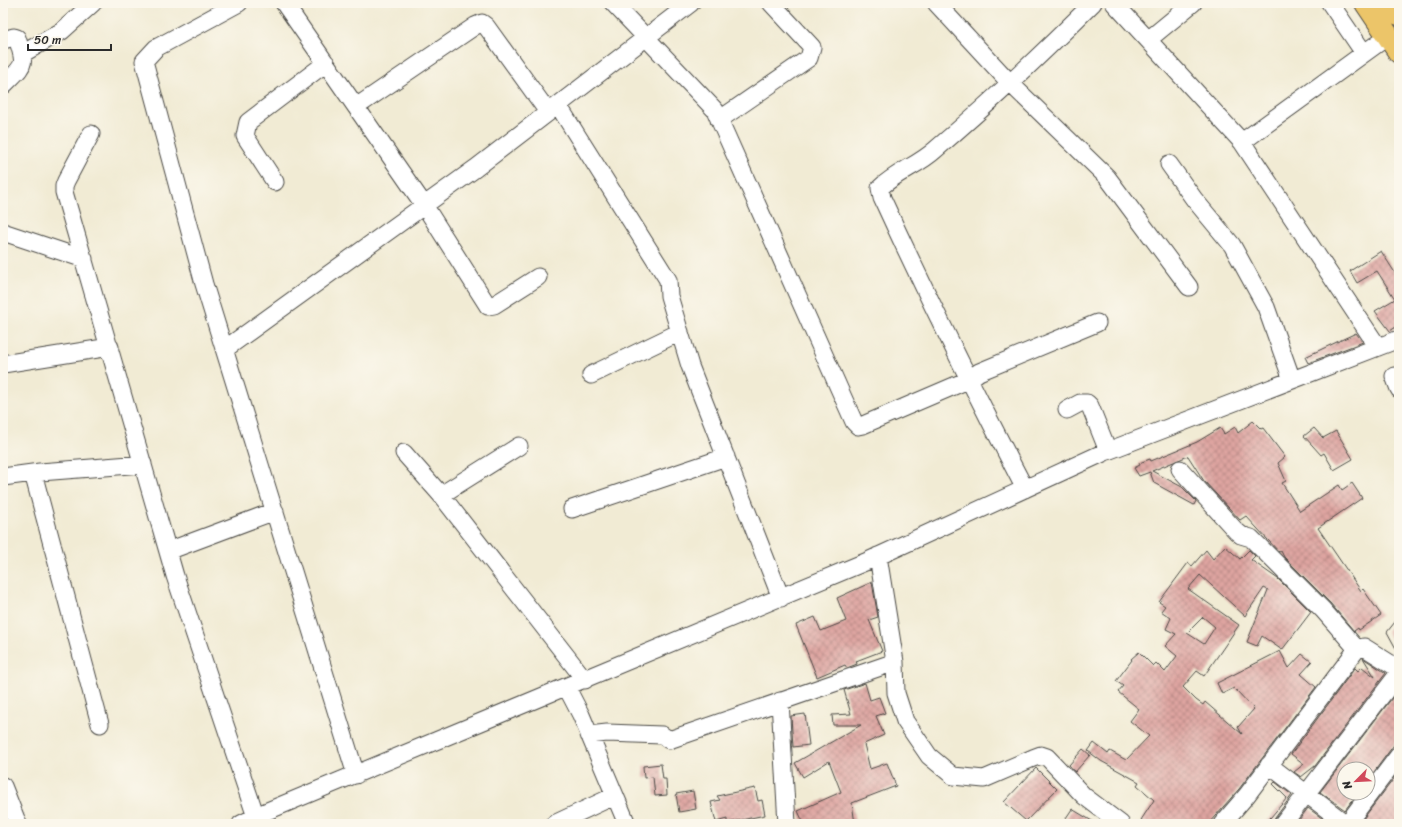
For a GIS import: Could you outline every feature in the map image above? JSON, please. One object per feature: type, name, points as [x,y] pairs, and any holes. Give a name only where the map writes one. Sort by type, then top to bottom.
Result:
[{"type":"highway","points":[[1366,3],[1394,44]]},
{"type":"highway","points":[[1392,3],[1399,14]]},
{"type":"street","points":[[22,54],[62,31],[93,3]]},
{"type":"street","points":[[239,3],[156,48],[144,61],[204,284],[356,775]]},
{"type":"street","points":[[284,3],[424,205],[488,306],[494,305],[538,277]]},
{"type":"street","points":[[613,3],[645,38],[710,103],[719,120],[854,422],[858,426],[864,425],[968,380],[979,372],[1097,323]]},
{"type":"street","points":[[225,349],[424,205],[553,109],[691,3]]},
{"type":"street","points":[[719,120],[809,58],[812,52],[812,48],[771,3]]},
{"type":"street","points":[[936,3],[1012,84],[1107,177],[1189,286]]},
{"type":"street","points":[[1024,489],[968,380],[882,198],[880,188],[887,181],[929,156],[1012,84],[1093,3]]},
{"type":"street","points":[[1114,3],[1242,142],[1378,347]]},
{"type":"street","points":[[1148,40],[1193,3]]},
{"type":"street","points":[[1330,3],[1364,53]]},
{"type":"street","points":[[356,107],[475,26],[482,23],[486,26],[553,109],[668,280],[669,296],[690,366],[781,598]]},
{"type":"street","points":[[3,40],[14,37],[17,38],[24,59],[22,66],[3,86]]},
{"type":"street","points":[[1242,142],[1364,53],[1394,44]]},
{"type":"street","points":[[275,182],[245,136],[248,122],[326,63]]},
{"type":"street","points":[[91,134],[64,186],[168,551],[261,819],[356,775],[567,688],[878,556],[1108,450],[1399,339]]},
{"type":"street","points":[[1169,164],[1194,199],[1232,245],[1266,307],[1292,380]]},
{"type":"street","points":[[3,232],[84,259]]},
{"type":"street","points":[[591,375],[680,332]]},
{"type":"street","points":[[3,364],[110,347]]},
{"type":"street","points":[[1067,410],[1080,403],[1087,403],[1090,406],[1108,450]]},
{"type":"street","points":[[441,495],[519,446]]},
{"type":"street","points":[[404,453],[441,495],[585,680]]},
{"type":"street","points":[[572,509],[726,457]]},
{"type":"street","points":[[3,477],[33,472],[143,464]]},
{"type":"street","points":[[1180,469],[1241,535],[1251,538],[1318,605],[1357,649]]},
{"type":"street","points":[[33,472],[100,724]]},
{"type":"street","points":[[168,551],[275,511]]},
{"type":"street","points":[[878,556],[895,662],[896,693],[904,721],[929,756],[953,776],[984,779],[1033,758],[1041,756],[1047,757],[1084,796],[1121,824]]},
{"type":"street","points":[[1222,824],[1357,649],[1364,647],[1399,669]]},
{"type":"street","points":[[589,735],[607,733],[662,735],[670,740],[895,662]]},
{"type":"street","points":[[1283,824],[1399,673]]},
{"type":"street","points":[[567,688],[627,824]]},
{"type":"street","points":[[780,701],[787,824]]},
{"type":"street","points":[[1269,765],[1346,824],[1399,755]]},
{"type":"street","points":[[3,786],[18,824]]},
{"type":"street","points":[[554,824],[614,796]]},
{"type":"building","points":[[1381,251],[1399,279],[1399,325],[1390,331],[1375,311],[1395,299],[1377,271],[1357,283],[1350,271]]},
{"type":"building","points":[[1356,333],[1363,342],[1308,363],[1305,357]]},
{"type":"building","points":[[1253,421],[1261,429],[1263,428],[1285,457],[1278,463],[1286,481],[1282,483],[1300,511],[1339,485],[1342,490],[1352,483],[1362,498],[1318,528],[1361,591],[1363,589],[1381,615],[1359,630],[1358,628],[1354,631],[1330,603],[1284,557],[1281,551],[1279,552],[1246,516],[1240,520],[1204,481],[1188,456],[1152,471],[1182,487],[1196,501],[1194,505],[1154,483],[1150,472],[1139,476],[1134,468],[1140,465],[1139,463],[1150,459],[1151,461],[1197,442],[1220,428],[1224,434],[1235,427],[1238,433]]},
{"type":"building","points":[[1314,428],[1323,438],[1336,431],[1353,459],[1334,470],[1324,453],[1321,455],[1304,436]]},
{"type":"building","points":[[1225,546],[1240,559],[1249,550],[1255,556],[1251,560],[1278,579],[1311,612],[1282,650],[1262,636],[1257,646],[1247,642],[1268,590],[1264,588],[1245,616],[1200,575],[1188,589],[1239,625],[1204,676],[1197,671],[1183,687],[1196,700],[1203,705],[1205,702],[1242,734],[1238,727],[1254,709],[1234,688],[1222,694],[1217,683],[1280,651],[1289,668],[1302,654],[1312,662],[1301,674],[1316,687],[1239,789],[1208,824],[1148,824],[1141,820],[1154,800],[1137,785],[1139,782],[1101,761],[1088,751],[1094,743],[1108,754],[1110,751],[1126,760],[1149,736],[1130,721],[1139,709],[1118,692],[1123,686],[1116,681],[1132,660],[1131,659],[1139,652],[1153,666],[1156,663],[1165,672],[1177,656],[1165,646],[1176,634],[1166,629],[1171,618],[1161,611],[1165,606],[1159,602],[1188,563],[1192,566],[1206,550],[1213,559]],"holes":[[[1203,617],[1215,627],[1204,644],[1187,633]]]},
{"type":"building","points":[[872,582],[878,617],[869,620],[882,651],[856,661],[857,664],[847,668],[845,665],[817,677],[796,625],[815,617],[821,631],[846,621],[837,598]]},
{"type":"building","points":[[1399,617],[1399,654],[1387,632]]},
{"type":"building","points":[[1363,658],[1386,673],[1315,766],[1301,777],[1294,772],[1304,764],[1291,754],[1355,668],[1358,671],[1362,667],[1375,677]]},
{"type":"building","points":[[865,683],[870,700],[879,697],[885,713],[876,716],[884,735],[864,744],[870,769],[887,763],[896,786],[852,803],[855,824],[804,824],[798,811],[841,792],[829,761],[803,777],[795,763],[861,725],[833,725],[832,715],[851,714],[844,690]]},
{"type":"building","points":[[1399,689],[1399,738],[1376,769],[1376,761],[1344,761]]},
{"type":"building","points":[[805,714],[809,745],[793,747],[791,716]]},
{"type":"building","points":[[1083,749],[1090,755],[1075,772],[1069,765]]},
{"type":"building","points":[[661,764],[663,779],[666,779],[667,795],[655,796],[653,777],[644,778],[643,766]]},
{"type":"building","points":[[1036,768],[1057,789],[1026,821],[1004,802]]},
{"type":"building","points":[[1336,771],[1336,801],[1352,801],[1345,810],[1320,792]]},
{"type":"building","points":[[1399,772],[1399,824],[1368,824],[1363,819]]},
{"type":"building","points":[[1275,782],[1292,795],[1275,818],[1273,824],[1265,824],[1287,798],[1273,784]]},
{"type":"building","points":[[755,788],[758,801],[762,800],[765,815],[727,823],[727,819],[716,822],[711,802],[720,800],[717,796]]},
{"type":"building","points":[[693,791],[696,809],[679,812],[676,794]]},
{"type":"building","points":[[1308,808],[1330,824],[1316,824],[1312,820],[1309,824],[1296,824]]},
{"type":"building","points":[[1072,809],[1097,824],[1062,824]]}]
